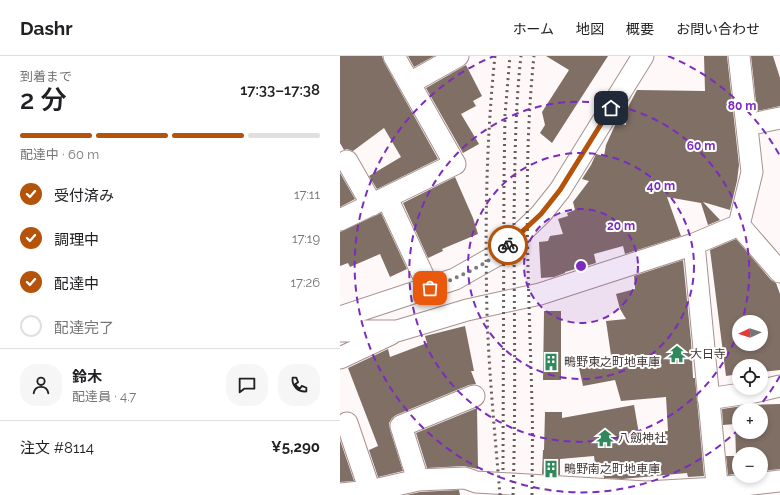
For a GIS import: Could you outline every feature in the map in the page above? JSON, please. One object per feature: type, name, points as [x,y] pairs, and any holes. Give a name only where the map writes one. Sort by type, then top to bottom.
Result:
[{"type":"street","points":[[340,220],[454,164],[394,56]]},
{"type":"street","points":[[410,83],[458,56]]},
{"type":"street","points":[[340,317],[455,279],[499,254],[541,214],[560,190],[643,56]]},
{"type":"street","points":[[739,56],[752,172],[739,225]]},
{"type":"street","points":[[747,125],[780,118]]},
{"type":"street","points":[[347,161],[379,201],[430,288]]},
{"type":"street","points":[[340,358],[406,328],[467,310],[540,294],[694,244],[739,225]]},
{"type":"street","points":[[739,225],[780,272]]},
{"type":"street","points":[[694,244],[717,491]]},
{"type":"street","points":[[403,296],[406,328]]},
{"type":"street","points":[[340,331],[406,328]]},
{"type":"street","points":[[708,399],[754,392],[780,386]]},
{"type":"street","points":[[418,480],[401,426],[474,396]]},
{"type":"street","points":[[347,424],[370,493]]},
{"type":"street","points":[[340,494],[370,493],[418,480],[465,478],[476,489],[646,492],[717,491],[780,481]]},
{"type":"building","points":[[340,56],[382,56],[438,159],[377,189],[369,176],[401,157],[384,128],[353,151],[347,149],[344,150],[340,143]]},
{"type":"building","points":[[408,56],[434,56],[414,67]]},
{"type":"building","points":[[546,56],[608,56],[552,143],[540,133],[545,125],[542,112],[569,70]]},
{"type":"building","points":[[704,56],[727,56],[739,165],[730,210],[703,202],[720,220],[708,225],[701,203],[667,197],[681,236],[625,254],[623,246],[594,254],[596,263],[565,272],[554,277],[541,278],[539,242],[548,241],[550,236],[563,234],[558,219],[568,216],[567,213],[575,210],[573,202],[589,181],[582,179],[596,154],[604,156],[606,145],[616,123],[626,125],[627,109],[637,90],[705,91]]},
{"type":"building","points":[[751,56],[773,56],[780,78],[780,106],[757,111]]},
{"type":"building","points":[[466,65],[482,96],[473,101],[476,106],[461,114],[479,144],[463,153],[426,88]]},
{"type":"building","points":[[340,173],[355,199],[340,207]]},
{"type":"building","points":[[455,177],[473,218],[478,234],[442,249],[443,251],[428,258],[403,203]]},
{"type":"building","points":[[381,213],[407,269],[390,277],[380,254],[350,267],[348,263],[340,266],[340,232]]},
{"type":"building","points":[[736,239],[771,280],[776,283],[780,294],[780,370],[768,371],[768,359],[732,359],[732,375],[726,376],[710,250]]},
{"type":"building","points":[[683,260],[693,378],[695,378],[704,476],[688,477],[687,473],[622,479],[604,478],[603,471],[596,472],[594,456],[560,459],[560,475],[542,474],[545,412],[562,412],[562,418],[634,405],[639,434],[668,431],[666,397],[621,401],[615,380],[583,386],[579,368],[612,362],[606,321],[626,319],[620,309],[616,294],[635,289],[634,276]]},
{"type":"building","points":[[544,311],[561,311],[561,380],[543,380]]},
{"type":"building","points":[[465,326],[474,371],[471,371],[476,384],[469,385],[392,418],[389,423],[390,430],[403,471],[378,477],[369,450],[378,446],[348,368],[388,349],[390,357],[427,343],[425,336]]},
{"type":"building","points":[[768,404],[780,404],[780,469],[768,470],[768,447],[736,447],[735,439],[768,439]]},
{"type":"building","points":[[477,408],[478,469],[464,466],[427,468],[416,433]]},
{"type":"building","points":[[732,408],[732,424],[723,425],[722,409]]},
{"type":"building","points":[[340,440],[354,481],[340,482]]},
{"type":"building","points":[[726,456],[732,456],[732,474],[728,475]]},
{"type":"building","points":[[459,490],[460,495],[406,495],[420,492]]},
{"type":"railway","points":[[495,56],[488,152],[486,282],[489,359],[500,495]]},
{"type":"railway","points":[[503,470],[505,115],[510,56]]},
{"type":"railway","points":[[513,495],[515,390],[514,216],[516,116],[521,56]]},
{"type":"railway","points":[[532,495],[532,415],[527,186],[530,99],[534,56]]},
{"type":"way so far","points":[[430,288],[455,279],[479,266],[499,254],[508,245]]},
{"type":"place","name":"大日寺","points":[[677,354]]},
{"type":"place","name":"鴫野東之町地車庫","points":[[551,362]]},
{"type":"place","name":"八劔神社","points":[[605,438]]},
{"type":"place","name":"鴫野南之町地車庫","points":[[551,469]]},
{"type":"route","points":[[508,245],[541,214],[560,190],[611,108]]}]
